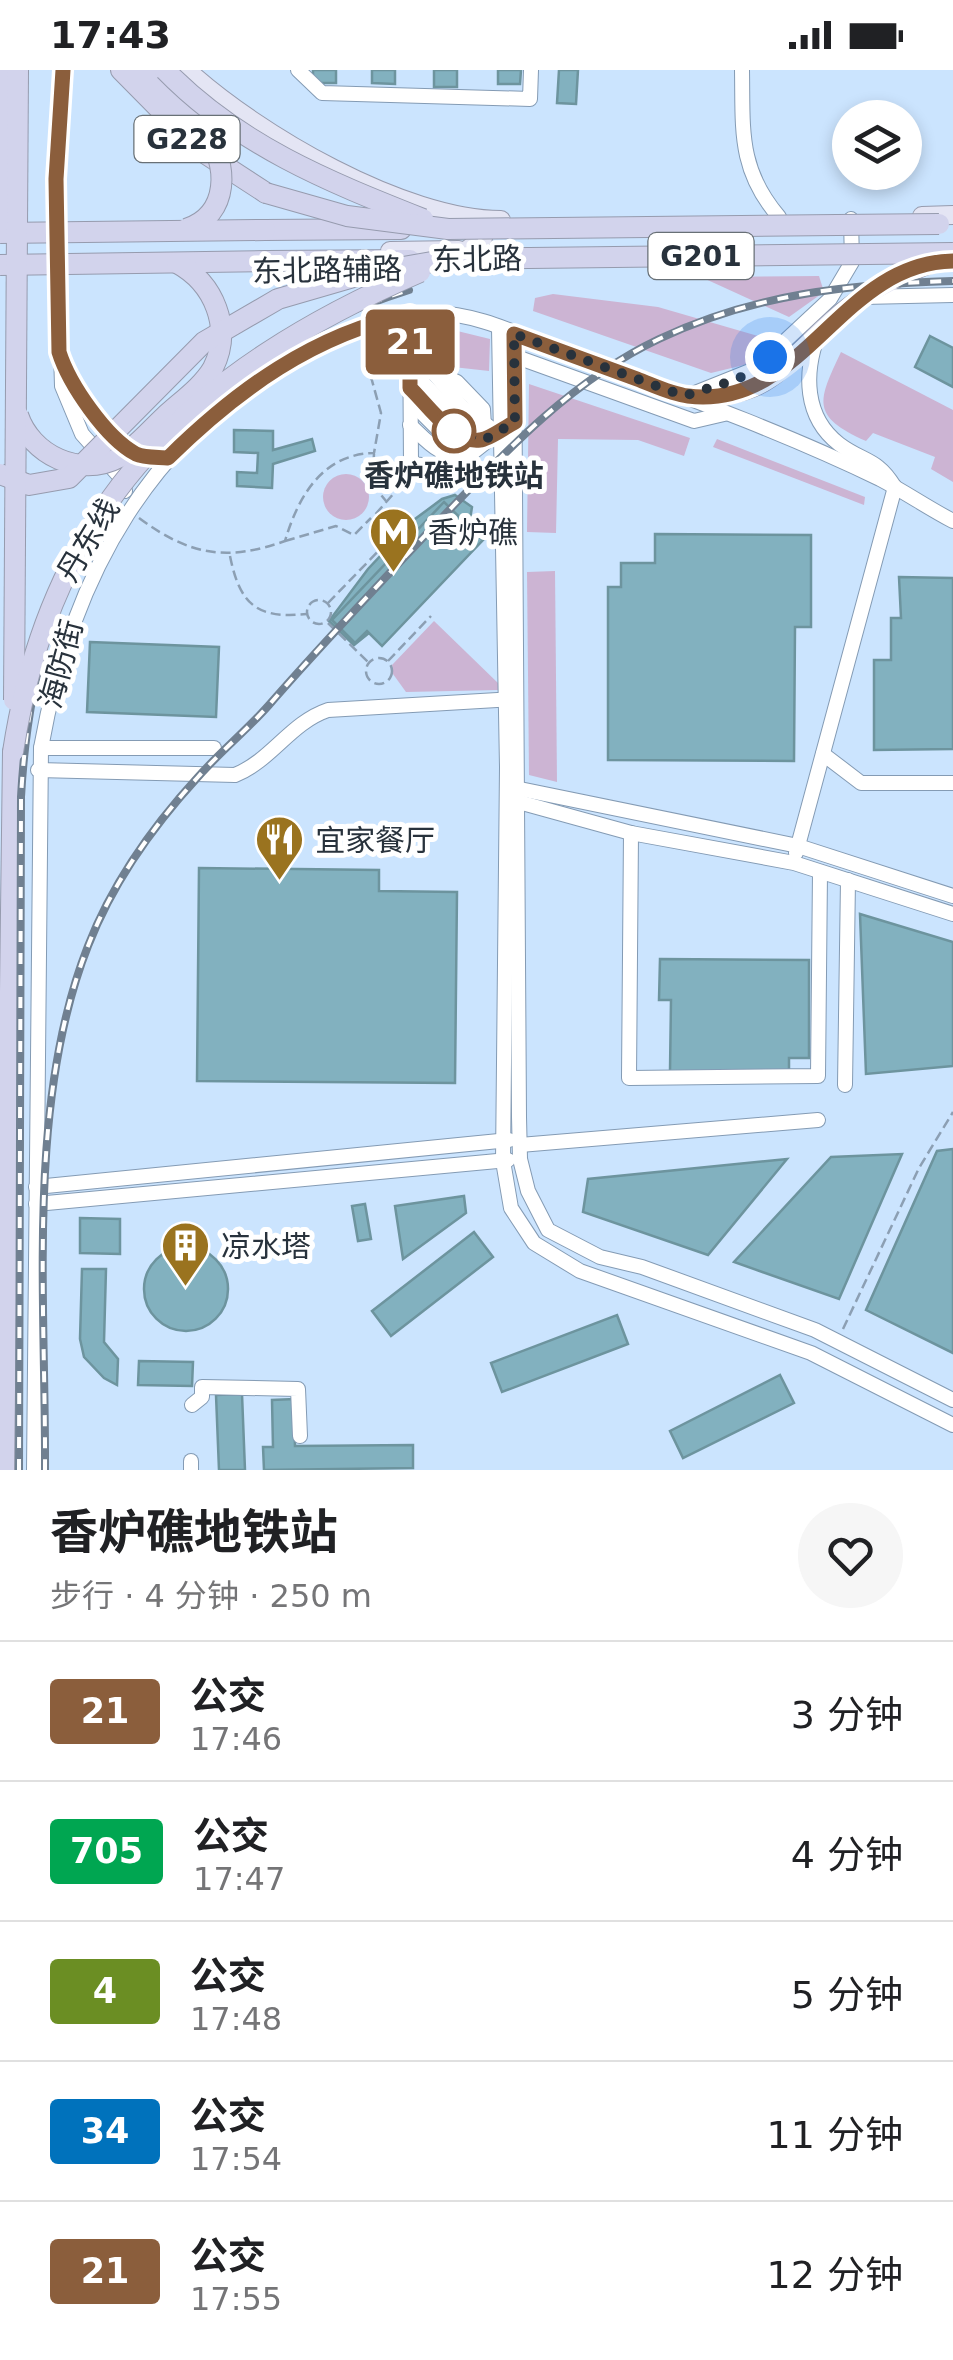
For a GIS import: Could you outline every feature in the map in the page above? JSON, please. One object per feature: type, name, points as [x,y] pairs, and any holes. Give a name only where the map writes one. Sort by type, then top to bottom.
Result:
[{"type":"highway","points":[[0,225],[2,70]]},
{"type":"highway","points":[[4,1470],[12,1005],[18,70]]},
{"type":"highway","points":[[18,101],[29,70]]},
{"type":"highway","name":"G228","points":[[121,70],[200,150],[266,193],[347,216],[448,229]]},
{"type":"highway","points":[[144,70],[205,132],[220,156],[222,184],[214,209],[206,220],[178,231]]},
{"type":"highway","points":[[165,70],[216,116],[304,172],[448,229]]},
{"type":"highway","name":"东北路","points":[[0,233],[448,229],[948,218]]},
{"type":"highway","points":[[0,474],[30,485],[69,478],[204,342],[278,299],[364,274],[458,255]]},
{"type":"highway","name":"东北路","points":[[0,265],[458,255],[948,258]]},
{"type":"highway","name":"丹东线","points":[[13,752],[29,668],[53,600],[76,553],[132,472],[212,392],[290,334],[458,255]]},
{"type":"highway","points":[[16,403],[24,432],[56,459],[100,464],[125,453],[204,380],[217,356],[220,329],[214,299],[198,276],[178,262]]},
{"type":"main road","points":[[187,70],[237,114],[310,158],[420,202],[483,220],[483,238],[458,255]]},
{"type":"main road","name":"东北路","points":[[156,222],[948,218]]},
{"type":"main road","name":"东北路辅路","points":[[0,274],[57,248],[156,222]]},
{"type":"main road","name":"东北路辅路","points":[[0,225],[57,248],[608,266],[852,254],[948,258]]},
{"type":"main road","points":[[0,242],[57,248]]},
{"type":"main road","name":"东北路","points":[[0,256],[57,248],[458,255],[633,248],[852,254],[953,245]]},
{"type":"main road","points":[[608,266],[633,248]]},
{"type":"main road","points":[[684,396],[730,396],[755,389],[780,373],[862,297],[948,258]]},
{"type":"street","points":[[63,70],[57,248],[62,386],[73,418],[120,478],[130,511]]},
{"type":"street","points":[[298,70],[322,93],[530,98],[531,70]]},
{"type":"street","points":[[742,70],[744,150],[750,175],[779,217]]},
{"type":"street","points":[[684,396],[738,379],[770,357],[830,299],[852,254],[851,217]]},
{"type":"street","points":[[862,297],[953,296]]},
{"type":"street","points":[[410,314],[410,345],[418,368],[490,433]]},
{"type":"street","name":"海防街","points":[[34,1470],[38,770],[56,671],[83,591],[130,511],[168,458],[246,388],[296,357],[375,322],[410,314],[454,314],[684,396],[894,487]]},
{"type":"street","points":[[498,328],[514,356],[694,421],[725,413]]},
{"type":"street","points":[[498,328],[490,433],[516,796],[511,1118],[528,1191],[548,1230],[600,1257],[642,1267],[815,1330],[953,1400]]},
{"type":"street","points":[[512,700],[514,334]]},
{"type":"street","points":[[818,335],[808,379],[812,410],[827,434],[882,466],[894,487],[953,521]]},
{"type":"street","points":[[59,352],[68,379],[82,400],[136,454],[168,458]]},
{"type":"street","points":[[418,368],[410,395],[411,464],[453,468],[490,433]]},
{"type":"street","points":[[410,395],[452,443],[464,446],[515,422]]},
{"type":"street","points":[[410,426],[438,451],[453,456],[469,454]]},
{"type":"street","points":[[794,864],[894,487]]},
{"type":"street","points":[[38,770],[235,775],[254,768],[306,718],[328,710],[512,700]]},
{"type":"street","points":[[41,748],[214,748]]},
{"type":"street","points":[[823,754],[861,784],[953,783]]},
{"type":"street","points":[[516,796],[631,833],[794,864],[953,914]]},
{"type":"street","points":[[516,796],[798,846],[953,896]]},
{"type":"street","points":[[631,833],[629,1078],[818,1076],[820,872]]},
{"type":"street","points":[[845,1085],[848,880]]},
{"type":"street","points":[[511,1118],[502,1140],[503,1161],[512,1208],[534,1242],[580,1271],[811,1353],[953,1424]]},
{"type":"street","points":[[36,1187],[502,1140],[520,1148],[818,1120]]},
{"type":"street","points":[[36,1204],[503,1161],[520,1148]]},
{"type":"street","points":[[811,1353],[815,1330]]},
{"type":"street","points":[[192,1404],[202,1396],[202,1386],[298,1390],[300,1436]]},
{"type":"path","points":[[371,377],[381,413],[372,484],[387,502]]},
{"type":"path","points":[[285,541],[306,488],[325,471],[362,453],[374,453]]},
{"type":"path","points":[[130,511],[188,547],[230,555],[336,526],[354,534],[408,478],[411,464]]},
{"type":"path","points":[[372,517],[402,546]]},
{"type":"path","points":[[307,614],[312,602],[328,603],[392,537]]},
{"type":"path","points":[[230,555],[237,586],[258,609],[285,619],[307,614]]},
{"type":"path","points":[[307,614],[316,624],[326,622],[331,614],[328,603]]},
{"type":"path","points":[[388,661],[432,616]]},
{"type":"path","points":[[326,622],[368,662],[368,678],[379,684],[390,678],[388,661]]},
{"type":"path","points":[[368,662],[377,658],[388,661]]},
{"type":"path","points":[[838,1341],[919,1168],[953,1112]]},
{"type":"shaded area","points":[[819,276],[824,292],[789,317],[701,277]]},
{"type":"shaded area","points":[[553,294],[658,307],[768,339],[748,364],[711,373],[533,311],[535,298]]},
{"type":"shaded area","points":[[437,326],[490,339],[489,371],[444,366],[437,356]]},
{"type":"shaded area","points":[[841,352],[953,410],[953,482],[931,469],[935,457],[873,433],[866,441],[827,415],[824,395]]},
{"type":"shaded area","points":[[529,384],[690,438],[684,456],[638,440],[558,439],[556,533],[527,532]]},
{"type":"shaded area","points":[[717,439],[865,497],[864,505],[713,447]]},
{"type":"shaded area","points":[[346,474],[362,481],[369,497],[362,513],[346,520],[330,513],[323,497],[330,481]]},
{"type":"shaded area","points":[[555,571],[557,782],[529,775],[527,572]]},
{"type":"shaded area","points":[[434,621],[500,685],[499,690],[406,692],[393,674],[392,665]]},
{"type":"building","points":[[313,70],[336,70],[336,83],[313,83]]},
{"type":"building","points":[[372,70],[395,70],[395,84],[372,83]]},
{"type":"building","points":[[434,70],[457,70],[457,87],[434,87]]},
{"type":"building","points":[[498,70],[521,70],[520,84],[498,84]]},
{"type":"building","points":[[559,70],[578,70],[576,104],[557,103]]},
{"type":"building","points":[[930,336],[953,348],[953,387],[915,367]]},
{"type":"building","points":[[234,430],[273,431],[273,450],[312,439],[315,451],[273,464],[272,488],[237,486],[237,472],[257,473],[258,453],[234,452]]},
{"type":"building","points":[[455,495],[472,507],[468,532],[411,599],[354,645],[329,621],[368,569],[415,519],[442,499]]},
{"type":"building","points":[[444,502],[483,540],[382,646],[367,631],[355,643],[332,620]]},
{"type":"building","points":[[655,534],[811,535],[811,627],[795,627],[794,761],[608,760],[608,587],[621,587],[621,563],[655,563]]},
{"type":"building","points":[[899,577],[953,578],[953,749],[874,750],[874,660],[891,660],[891,618],[901,618]]},
{"type":"building","points":[[90,642],[219,647],[216,717],[87,712]]},
{"type":"building","points":[[199,868],[379,870],[379,891],[457,892],[455,1083],[197,1081]]},
{"type":"building","points":[[860,914],[953,942],[953,1066],[866,1074]]},
{"type":"building","points":[[660,959],[809,960],[809,1058],[789,1058],[789,1072],[670,1071],[671,1000],[659,1000]]},
{"type":"building","points":[[953,1149],[953,1353],[866,1310],[937,1151]]},
{"type":"building","points":[[902,1154],[839,1299],[734,1262],[831,1157]]},
{"type":"building","points":[[787,1159],[708,1255],[583,1212],[588,1179]]},
{"type":"building","points":[[464,1196],[466,1213],[403,1259],[395,1206]]},
{"type":"building","points":[[365,1204],[371,1239],[358,1241],[352,1206]]},
{"type":"building","points":[[80,1218],[120,1219],[120,1254],[80,1253]]},
{"type":"building","points":[[474,1232],[493,1257],[391,1336],[372,1311]]},
{"type":"building","name":"凉水塔","points":[[186,1247],[202,1250],[216,1259],[225,1273],[225,1305],[216,1319],[202,1328],[186,1331],[170,1328],[156,1319],[147,1305],[144,1289],[147,1273],[156,1259],[170,1250]]},
{"type":"building","points":[[82,1269],[106,1269],[104,1342],[118,1359],[117,1385],[104,1378],[84,1357],[80,1339]]},
{"type":"building","points":[[617,1315],[628,1344],[502,1392],[491,1363]]},
{"type":"building","points":[[139,1361],[193,1362],[192,1386],[138,1385]]},
{"type":"building","points":[[780,1375],[794,1403],[683,1458],[670,1431]]},
{"type":"building","points":[[242,1394],[245,1470],[219,1470],[216,1395]]},
{"type":"building","points":[[294,1399],[295,1446],[413,1445],[413,1468],[264,1470],[263,1447],[273,1447],[272,1400]]},
{"type":"railway","points":[[45,1470],[44,1204],[55,1070],[68,1007],[88,946],[121,878],[165,815],[485,473],[538,422],[596,376],[659,339],[730,311],[839,289],[953,281]]},
{"type":"railway","points":[[19,1470],[21,797],[31,703],[52,618],[84,543],[126,475],[180,416],[245,366],[321,324],[409,290]]},
{"type":"bus line","name":"21","points":[[63,70],[56,179],[59,352],[68,379],[82,400],[139,455],[168,458],[246,388],[296,357],[339,335],[410,314],[410,388],[459,436],[473,440],[484,440],[515,422],[514,334],[684,396],[730,396],[755,389],[780,373],[840,314],[886,282],[938,261],[953,261]]},
{"type":"place","name":"香炉礁地铁站","points":[[454,431]]},
{"type":"place","name":"香炉礁","points":[[393,574]]},
{"type":"place","name":"宜家餐厅","points":[[280,882]]},
{"type":"place","name":"凉水塔","points":[[186,1288]]},
{"type":"route","points":[[454,431],[465,438],[484,440],[515,422],[514,334],[684,396],[738,379],[770,357]]}]
